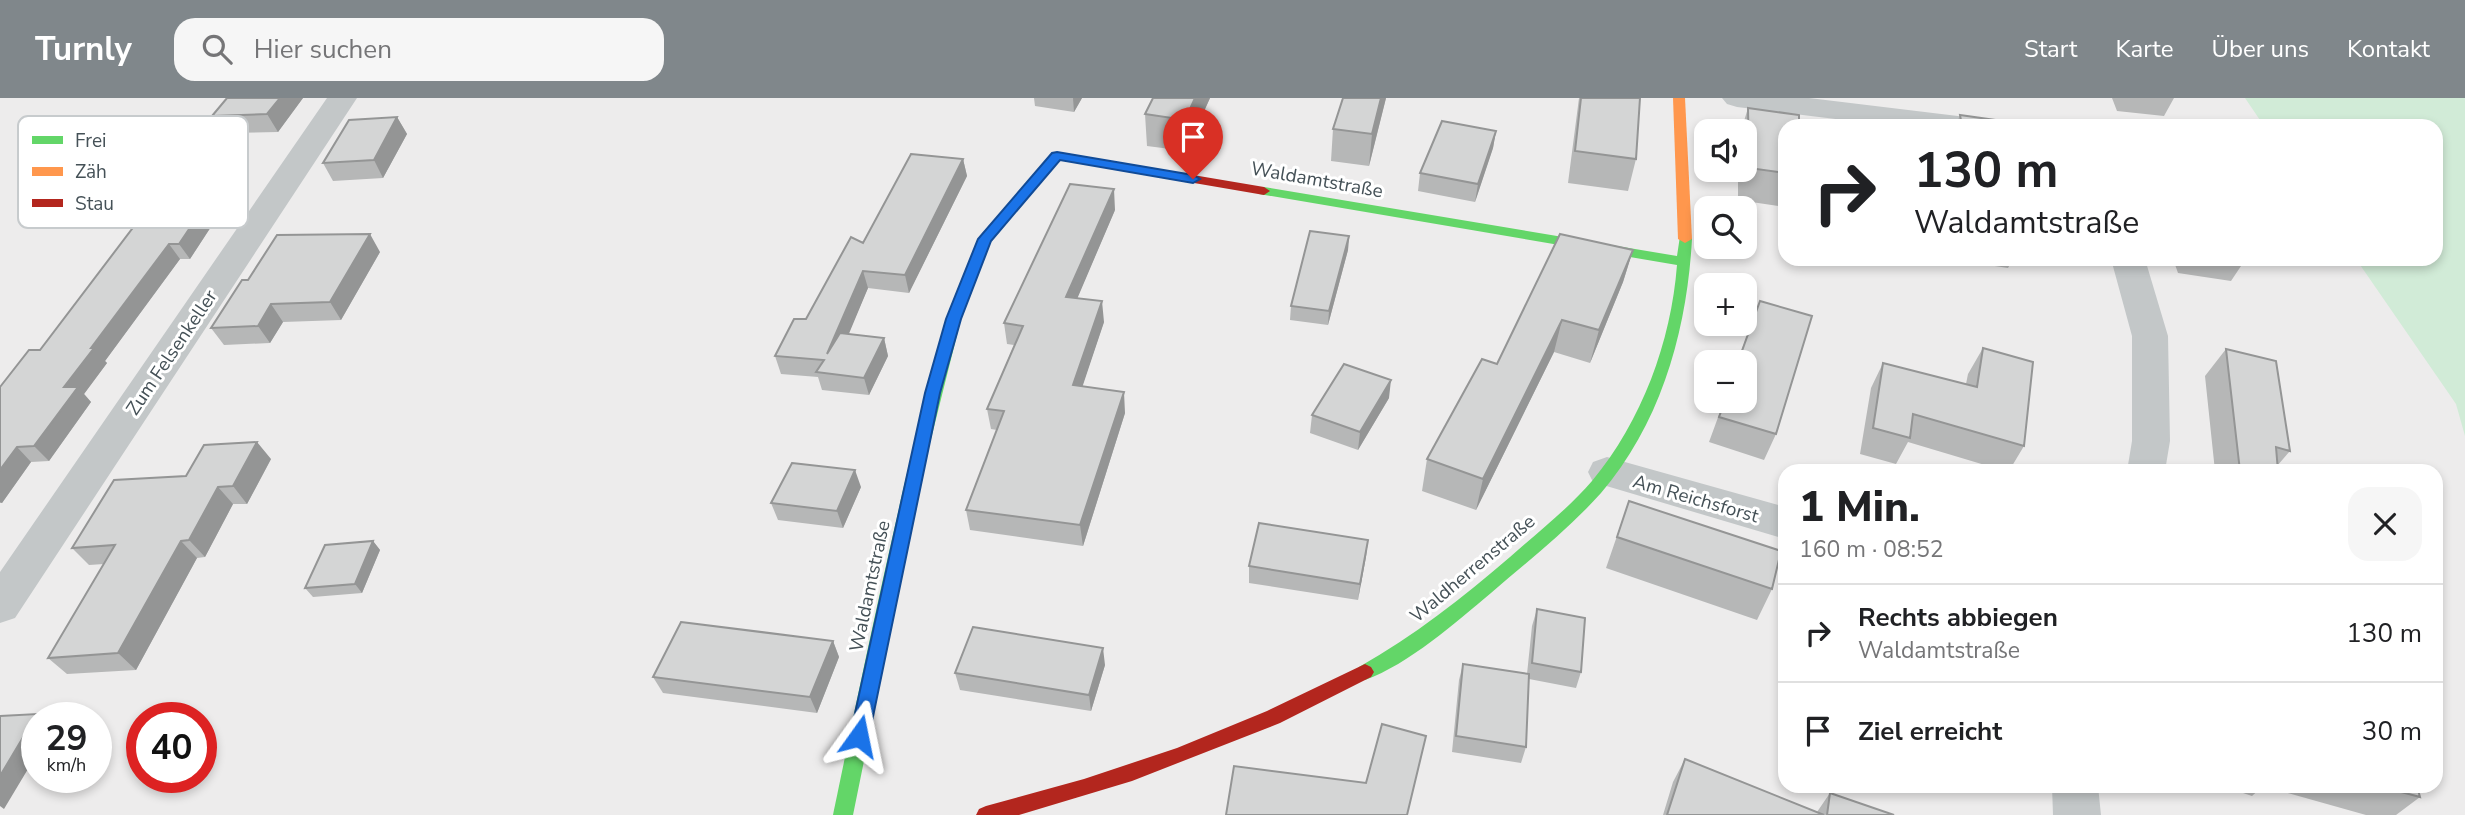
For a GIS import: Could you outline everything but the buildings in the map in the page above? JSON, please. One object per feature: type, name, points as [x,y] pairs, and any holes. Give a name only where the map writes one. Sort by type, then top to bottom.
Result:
[{"type":"street","name":"Zum Felsenkeller","points":[[0,606],[342,98]]},
{"type":"street","name":"Waldherrenstraße","points":[[986,815],[1072,794],[1213,745],[1335,689],[1432,633],[1540,540],[1607,472],[1654,389],[1679,314],[1685,262],[1679,98]]},
{"type":"street","points":[[1737,98],[1909,119]]},
{"type":"street","name":"Waldamtstraße","points":[[843,815],[915,471],[954,319],[985,239],[1057,156],[1685,262]]},
{"type":"street","points":[[2130,266],[2150,336],[2151,441],[2147,464]]},
{"type":"street","name":"Am Reichsforst","points":[[1607,472],[1778,521]]},
{"type":"street","points":[[2075,793],[2077,815]]},
{"type":"green space","points":[[2245,98],[2465,98],[2465,436],[2456,404],[2361,266],[2443,266],[2443,119],[2259,119]]},
{"type":"traffic: fast","points":[[1264,191],[1685,262]]},
{"type":"traffic: fast","points":[[1365,672],[1422,637],[1456,612],[1576,508],[1617,460],[1635,431],[1662,370],[1678,305],[1685,239]]},
{"type":"traffic: fast","points":[[843,815],[915,471],[954,319],[972,273]]},
{"type":"traffic: slow","points":[[1679,98],[1685,239]]},
{"type":"traffic: jam","points":[[972,273],[985,239],[1057,156],[1264,191]]},
{"type":"traffic: jam","points":[[986,815],[1084,787],[1180,755],[1274,717],[1365,672]]},
{"type":"route","points":[[859,736],[933,393],[954,319],[985,239],[1057,156],[1193,179]]}]
